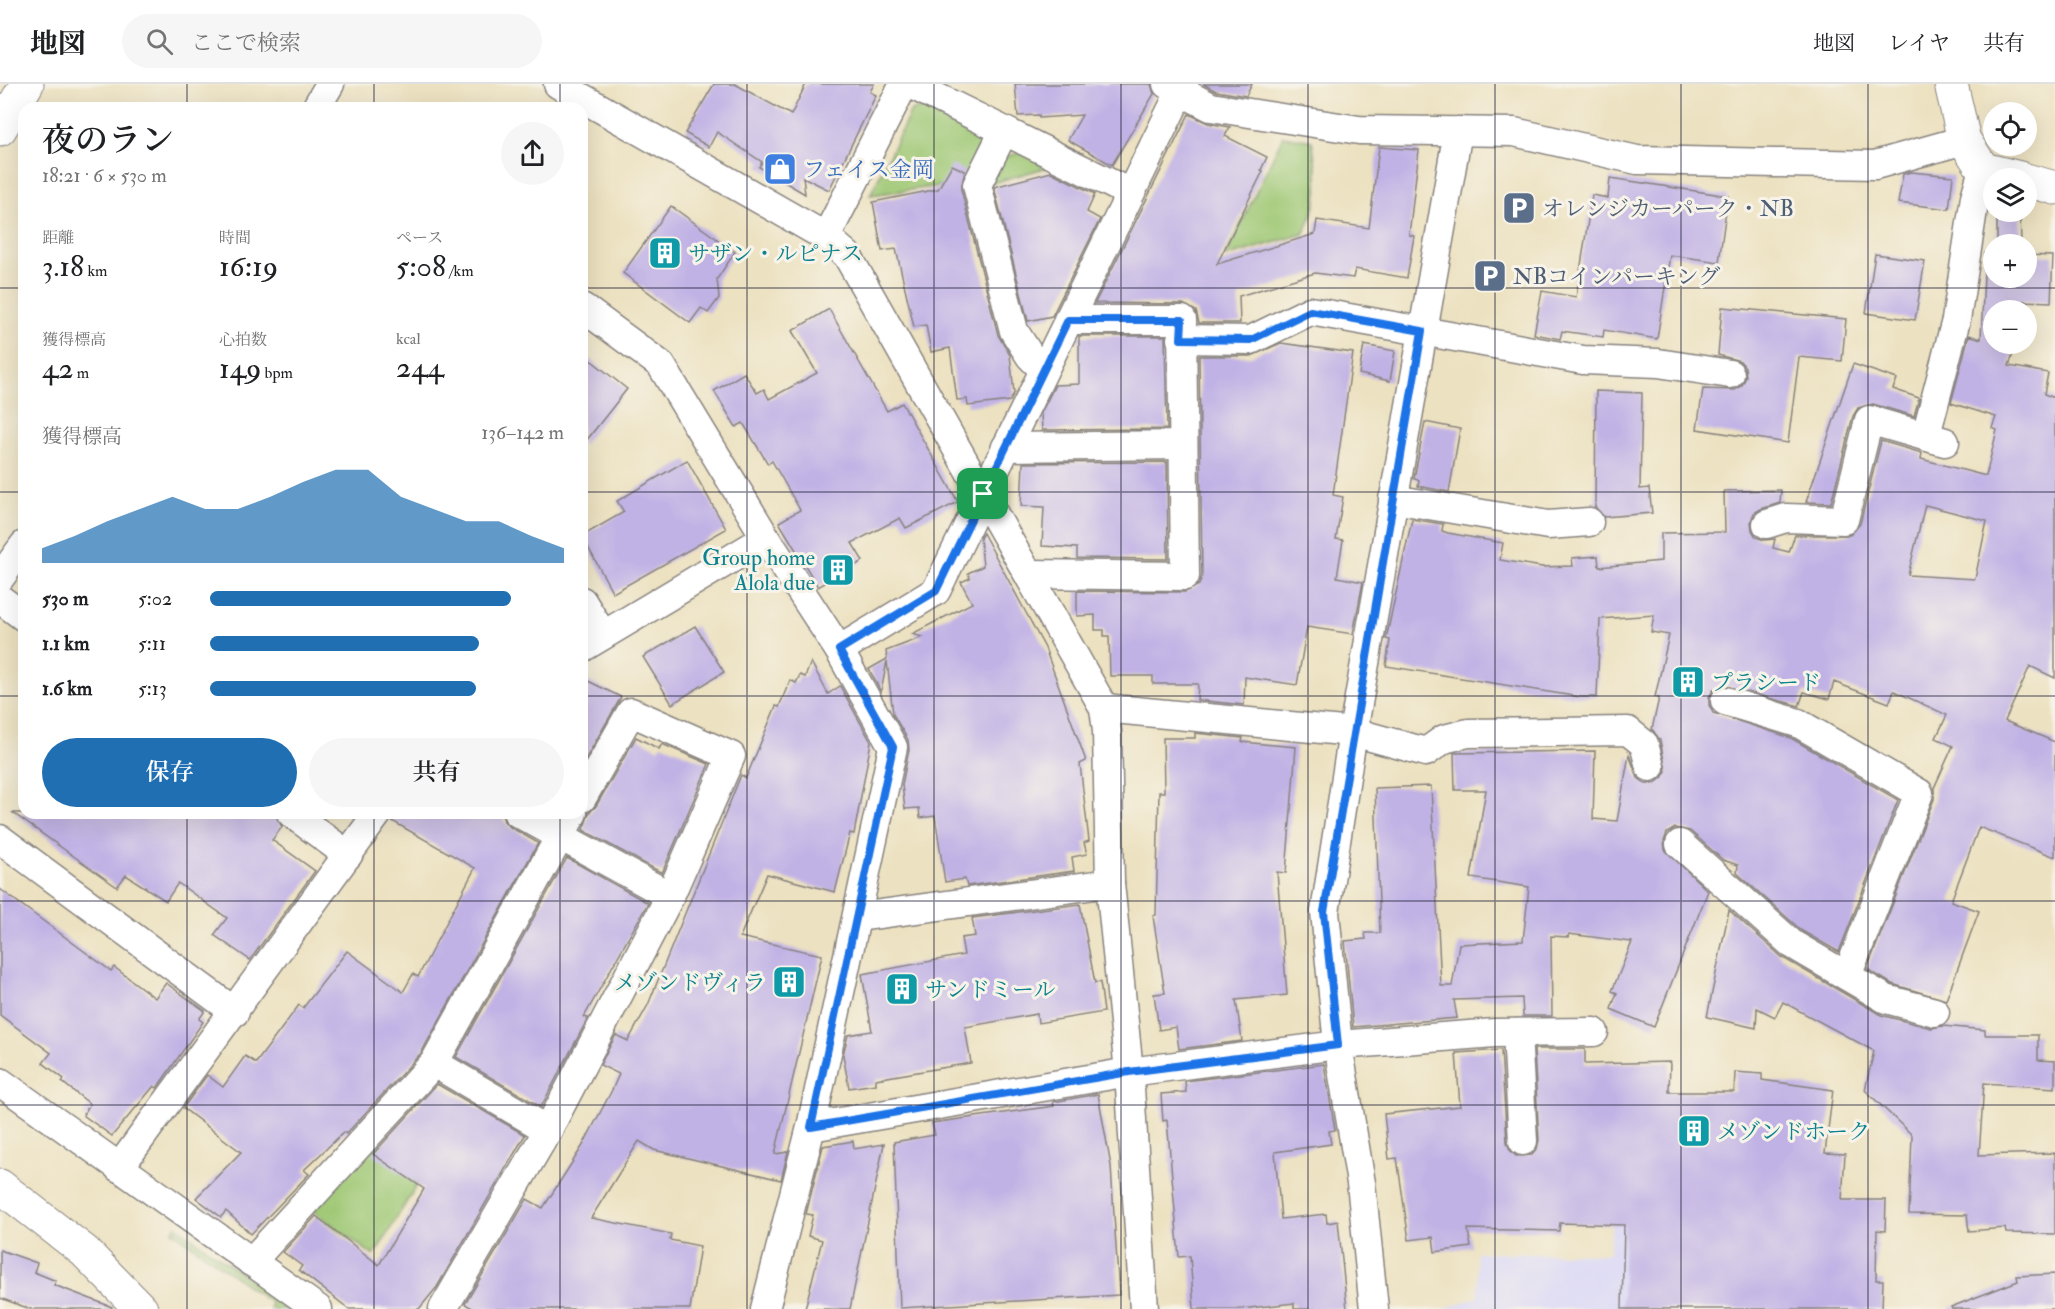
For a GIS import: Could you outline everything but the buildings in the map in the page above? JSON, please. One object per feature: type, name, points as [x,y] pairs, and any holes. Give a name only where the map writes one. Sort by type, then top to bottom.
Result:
[{"type":"street","points":[[0,129],[27,84]]},
{"type":"street","points":[[320,102],[330,84]]},
{"type":"street","points":[[558,84],[826,237],[847,255],[1104,708],[1107,731],[1110,883],[1129,1072],[1144,1309]]},
{"type":"street","points":[[826,237],[904,84]]},
{"type":"street","points":[[910,84],[1131,193]]},
{"type":"street","points":[[1767,524],[1786,518],[1844,520],[1869,420],[1936,439],[1975,197],[1983,169],[1964,140],[1951,84]]},
{"type":"street","points":[[839,650],[936,591],[1131,193],[1177,86],[1211,107],[1359,130],[1514,132],[1637,160],[1875,165],[1964,140]]},
{"type":"street","points":[[1004,131],[977,185],[1014,331],[1030,356],[1043,369]]},
{"type":"street","points":[[1374,1309],[1361,1183],[1338,1045],[1324,912],[1353,732],[1458,131]]},
{"type":"street","points":[[2037,183],[2055,188]]},
{"type":"street","points":[[588,311],[661,365],[766,538],[839,650],[893,747],[811,1127],[765,1309]]},
{"type":"street","points":[[1181,339],[1251,340],[1310,311],[1582,360],[1658,363],[1730,374]]},
{"type":"street","points":[[1030,574],[1185,576],[1182,320],[1068,320]]},
{"type":"street","points":[[1006,447],[1183,445]]},
{"type":"street","points":[[1393,499],[1548,525],[1589,522]]},
{"type":"street","points":[[588,626],[592,642],[766,538]]},
{"type":"street","points":[[0,578],[18,553]]},
{"type":"street","points":[[0,599],[18,612]]},
{"type":"street","points":[[1725,701],[1798,723],[1919,794],[1846,976]]},
{"type":"street","points":[[1104,708],[1353,732],[1426,753],[1444,739],[1468,733],[1628,731],[1644,744],[1650,767]]},
{"type":"street","points":[[443,1309],[548,1130],[670,896],[731,756],[631,712],[588,787]]},
{"type":"street","points":[[299,819],[348,855]]},
{"type":"street","points":[[119,1168],[374,819]]},
{"type":"street","points":[[545,819],[567,824],[670,896]]},
{"type":"street","points":[[251,1262],[434,1063],[567,824]]},
{"type":"street","points":[[0,839],[235,1012]]},
{"type":"street","points":[[1680,844],[1792,944],[1886,999],[1935,1012]]},
{"type":"street","points":[[858,917],[1110,883]]},
{"type":"street","points":[[811,1127],[1129,1072],[1338,1045],[1517,1033],[1593,1032]]},
{"type":"street","points":[[1517,1033],[1523,1141]]},
{"type":"street","points":[[434,1063],[548,1130]]},
{"type":"street","points":[[0,1082],[318,1309]]},
{"type":"street","points":[[0,1186],[84,1251],[141,1309]]},
{"type":"shaded area","points":[[1615,1188],[1743,1309],[1444,1309],[1478,1297],[1476,1253],[1609,1254]]},
{"type":"green space","points":[[925,106],[976,130],[981,146],[963,183],[870,195],[911,111]]},
{"type":"green space","points":[[1283,136],[1312,141],[1317,189],[1314,211],[1309,222],[1303,234],[1225,257]]},
{"type":"green space","points":[[1020,153],[1048,167],[989,184],[1004,157]]},
{"type":"green space","points":[[378,1140],[425,1171],[374,1256],[313,1211]]},
{"type":"green space","points":[[176,1226],[290,1309],[270,1309],[271,1303],[173,1231]]},
{"type":"place","name":"フェイス金岡","points":[[780,169]]},
{"type":"place","name":"オレンジカーパーク・NB","points":[[1519,208]]},
{"type":"place","name":"サザン・ルピナス","points":[[665,253]]},
{"type":"place","name":"NBコインパーキング","points":[[1490,276]]},
{"type":"place","name":"Group home Alola due","points":[[838,570]]},
{"type":"place","name":"プラシード","points":[[1688,682]]},
{"type":"place","name":"メゾンドヴィラ","points":[[789,982]]},
{"type":"place","name":"サンドミール","points":[[902,989]]},
{"type":"place","name":"メゾンドホーク","points":[[1694,1131]]},
{"type":"route","points":[[1310,311],[1422,331],[1324,912],[1338,1045],[1129,1072],[811,1127],[893,747],[839,650],[936,591],[983,494],[1068,320],[1182,320],[1181,339],[1251,340],[1310,311]]}]
